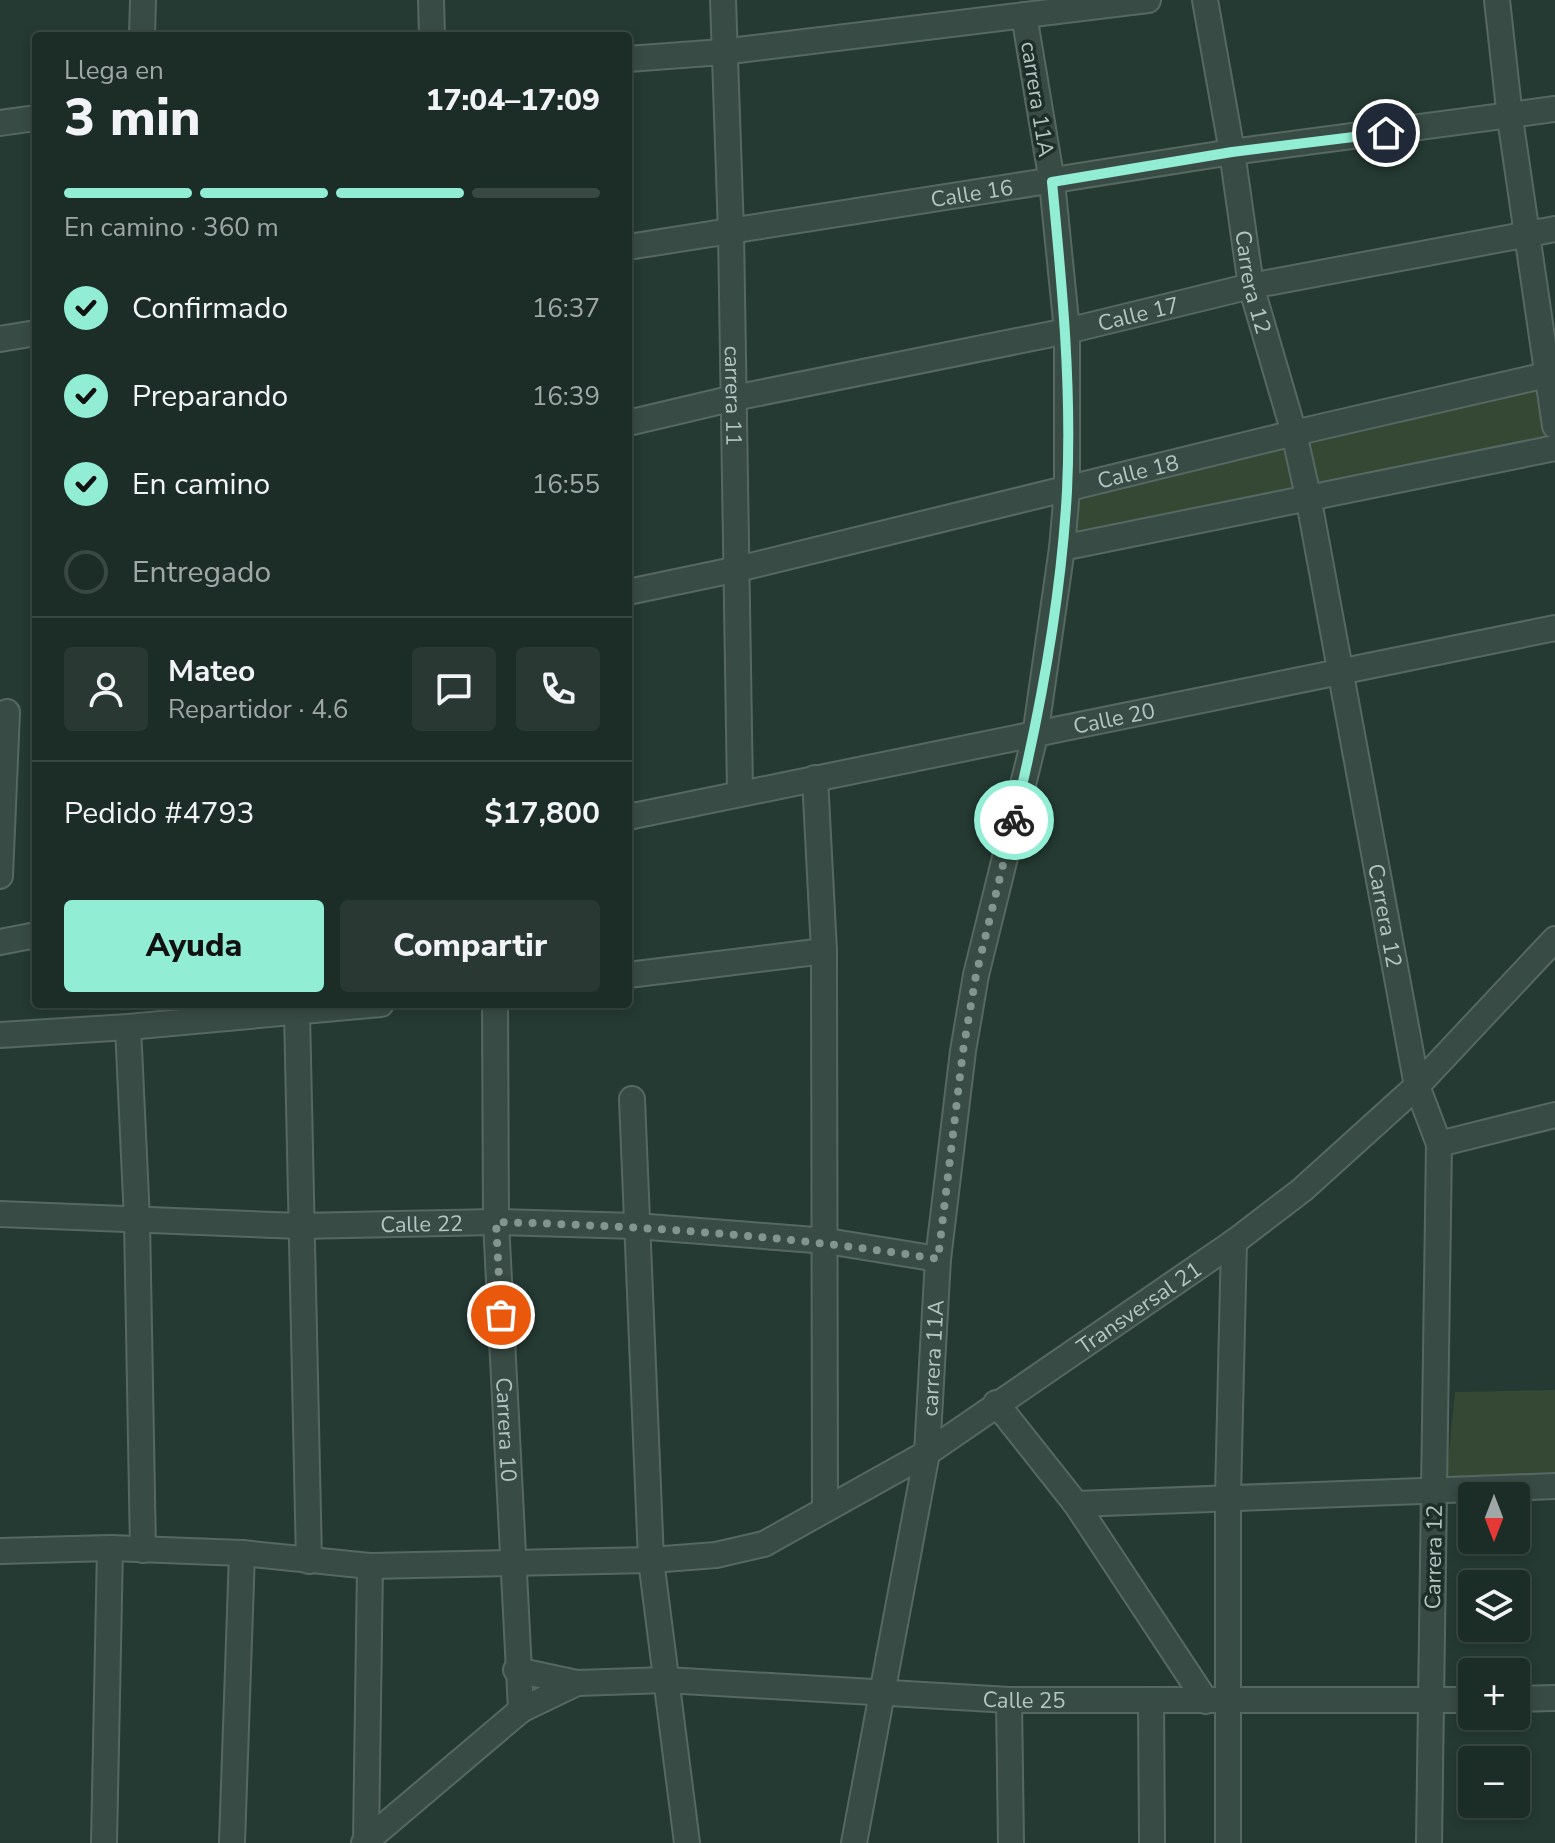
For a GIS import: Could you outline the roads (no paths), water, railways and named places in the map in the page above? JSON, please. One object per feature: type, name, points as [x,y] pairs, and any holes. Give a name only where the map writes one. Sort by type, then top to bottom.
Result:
[{"type":"street","points":[[142,32],[143,0]]},
{"type":"street","points":[[431,0],[432,32]]},
{"type":"street","name":"carrera 11","points":[[723,0],[722,52],[731,232],[740,792]]},
{"type":"street","points":[[632,59],[722,52],[1148,0]]},
{"type":"street","name":"Carrera 12","points":[[1205,0],[1232,152],[1251,286],[1294,433],[1308,496],[1417,1086],[1439,1144],[1429,1843]]},
{"type":"street","points":[[1497,0],[1510,118],[1551,375],[1555,426]]},
{"type":"street","name":"carrera 11A","points":[[854,1843],[927,1453],[938,1259],[963,1051],[976,975],[1035,736],[1062,548],[1067,490],[1067,331],[1052,182],[1024,15]]},
{"type":"street","name":"Calle 16","points":[[632,246],[1232,152],[1510,118],[1555,109]]},
{"type":"street","points":[[0,123],[32,119]]},
{"type":"street","name":"Calle 17","points":[[632,422],[734,398],[1067,331],[1251,286],[1555,229]]},
{"type":"street","points":[[0,339],[32,334]]},
{"type":"street","name":"Calle 18","points":[[632,591],[738,569],[1294,433],[1551,375]]},
{"type":"street","points":[[1062,548],[1555,448]]},
{"type":"street","name":"Calle 20","points":[[632,816],[1555,628]]},
{"type":"street","points":[[0,876],[7,712]]},
{"type":"street","points":[[815,778],[824,951],[827,1241],[825,1509]]},
{"type":"street","points":[[0,942],[32,936]]},
{"type":"street","name":"Transversal 21","points":[[0,1551],[110,1548],[242,1553],[370,1566],[651,1560],[716,1555],[764,1544],[927,1453],[1234,1242],[1302,1190],[1417,1086],[1555,939]]},
{"type":"street","points":[[632,975],[824,951]]},
{"type":"street","points":[[0,1035],[344,1008]]},
{"type":"street","name":"Carrera 10","points":[[495,1008],[496,1222],[515,1561],[516,1670],[521,1710]]},
{"type":"street","points":[[297,1013],[299,1226],[309,1561]]},
{"type":"street","points":[[128,1027],[137,1220],[143,1550]]},
{"type":"street","points":[[632,1099],[651,1560],[687,1843]]},
{"type":"street","points":[[1439,1144],[1555,1115]]},
{"type":"street","name":"Calle 22","points":[[0,1214],[299,1226],[496,1222],[636,1226],[827,1241],[938,1259]]},
{"type":"street","points":[[1228,1843],[1218,1701],[1228,1497],[1234,1242]]},
{"type":"street","points":[[996,1403],[1076,1504],[1218,1701]]},
{"type":"street","points":[[1076,1504],[1434,1488],[1555,1486]]},
{"type":"street","points":[[104,1843],[110,1548]]},
{"type":"street","points":[[232,1843],[242,1553]]},
{"type":"street","points":[[365,1842],[370,1566]]},
{"type":"street","name":"Calle 25","points":[[516,1670],[577,1683],[666,1680],[882,1695],[1009,1700],[1458,1700]]},
{"type":"street","name":"Calle 25","points":[[365,1842],[521,1710],[577,1683]]},
{"type":"street","points":[[1530,1699],[1555,1698]]},
{"type":"street","points":[[1009,1700],[1011,1843]]},
{"type":"street","points":[[1151,1700],[1152,1843]]}]
